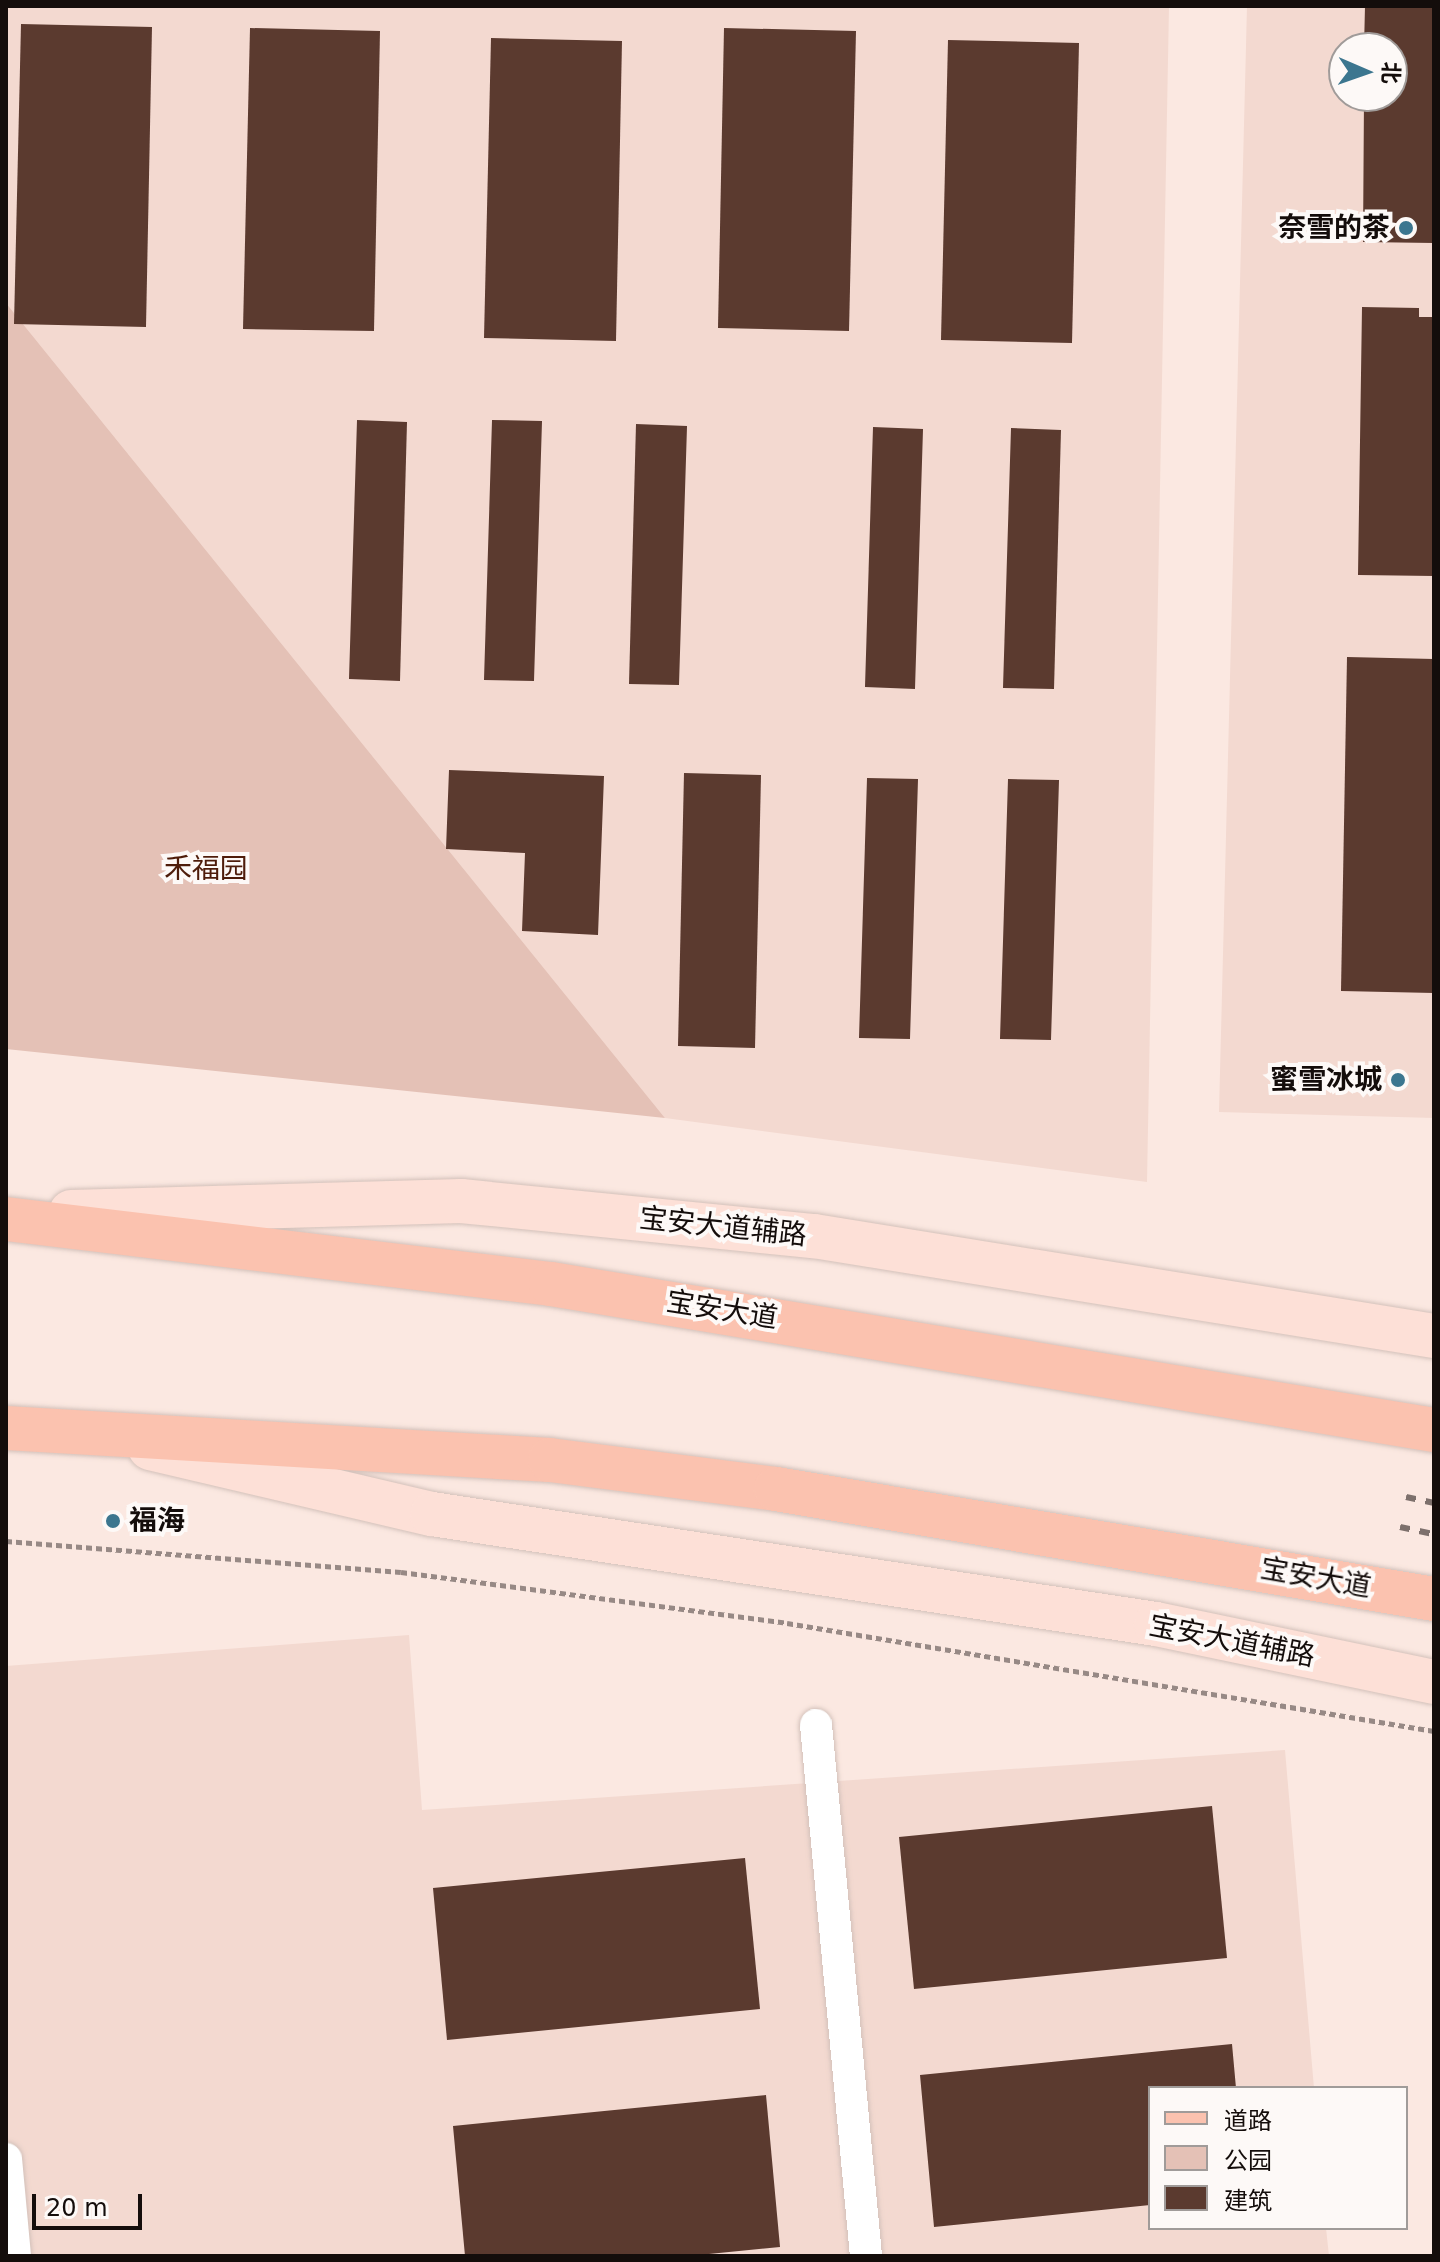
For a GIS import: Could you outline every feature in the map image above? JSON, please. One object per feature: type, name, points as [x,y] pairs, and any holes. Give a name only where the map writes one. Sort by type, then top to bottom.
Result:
[{"type":"main road","name":"宝安大道辅路","points":[[6,1216],[461,1201],[814,1236],[1434,1336]]},
{"type":"main road","name":"宝安大道","points":[[6,1216],[566,1286],[1434,1430]]},
{"type":"main road","name":"宝安大道","points":[[6,1428],[550,1460],[792,1491],[1434,1599]]},
{"type":"main road","name":"宝安大道辅路","points":[[85,1433],[432,1514],[1156,1624],[1434,1682]]},
{"type":"main road","points":[[6,1440],[85,1433]]},
{"type":"street","points":[[816,1725],[866,2256]]},
{"type":"street","points":[[6,2159],[15,2256]]},
{"type":"path","points":[[6,1541],[401,1572],[787,1623],[1434,1731]]},
{"type":"shaded area","points":[[6,6],[1169,6],[1147,1182],[665,1118],[6,303]]},
{"type":"shaded area","points":[[1247,6],[1434,6],[1434,1118],[1219,1112]]},
{"type":"shaded area","points":[[409,1635],[422,1810],[1285,1750],[1314,2086],[1148,2086],[1148,2230],[1326,2230],[1329,2256],[6,2256],[6,1666]]},
{"type":"green space","name":"禾福园","points":[[6,303],[665,1118],[6,1049]]},
{"type":"building","points":[[1365,6],[1434,6],[1434,243],[1363,242],[1364,112],[1408,112],[1408,32],[1364,32]]},
{"type":"building","points":[[21,24],[152,27],[146,327],[14,324]]},
{"type":"building","points":[[250,28],[380,31],[374,331],[243,329]]},
{"type":"building","points":[[724,28],[856,31],[849,331],[718,328]]},
{"type":"building","points":[[491,38],[622,41],[616,341],[484,338]]},
{"type":"building","points":[[948,40],[1079,43],[1072,343],[941,340]]},
{"type":"building","points":[[1362,307],[1419,308],[1419,317],[1434,317],[1434,576],[1358,575]]},
{"type":"building","points":[[357,420],[407,422],[400,681],[349,679]]},
{"type":"building","points":[[492,420],[542,421],[534,681],[484,680]]},
{"type":"building","points":[[636,424],[687,426],[679,685],[629,684]]},
{"type":"building","points":[[873,427],[923,429],[915,689],[865,687]]},
{"type":"building","points":[[1011,428],[1061,430],[1054,689],[1003,688]]},
{"type":"building","points":[[1347,657],[1434,659],[1434,993],[1341,991]]},
{"type":"building","points":[[449,770],[604,776],[598,935],[522,931],[525,853],[446,849]]},
{"type":"building","points":[[684,773],[761,775],[755,1048],[678,1046]]},
{"type":"building","points":[[867,778],[918,779],[910,1039],[859,1038]]},
{"type":"building","points":[[1008,779],[1059,780],[1051,1040],[1000,1039]]},
{"type":"building","points":[[1212,1806],[1227,1958],[914,1989],[899,1837]]},
{"type":"building","points":[[745,1858],[760,2009],[447,2040],[433,1888]]},
{"type":"building","points":[[1232,2044],[1236,2086],[1148,2086],[1148,2205],[934,2227],[920,2075]]},
{"type":"building","points":[[766,2095],[780,2247],[689,2256],[465,2256],[453,2126]]},
{"type":"railway","points":[[1406,1497],[1434,1503]]},
{"type":"railway","points":[[1400,1527],[1434,1534]]},
{"type":"place","name":"奈雪的茶","points":[[1406,228]]},
{"type":"place","name":"蜜雪冰城","points":[[1398,1080]]},
{"type":"place","name":"福海","points":[[113,1521]]}]
